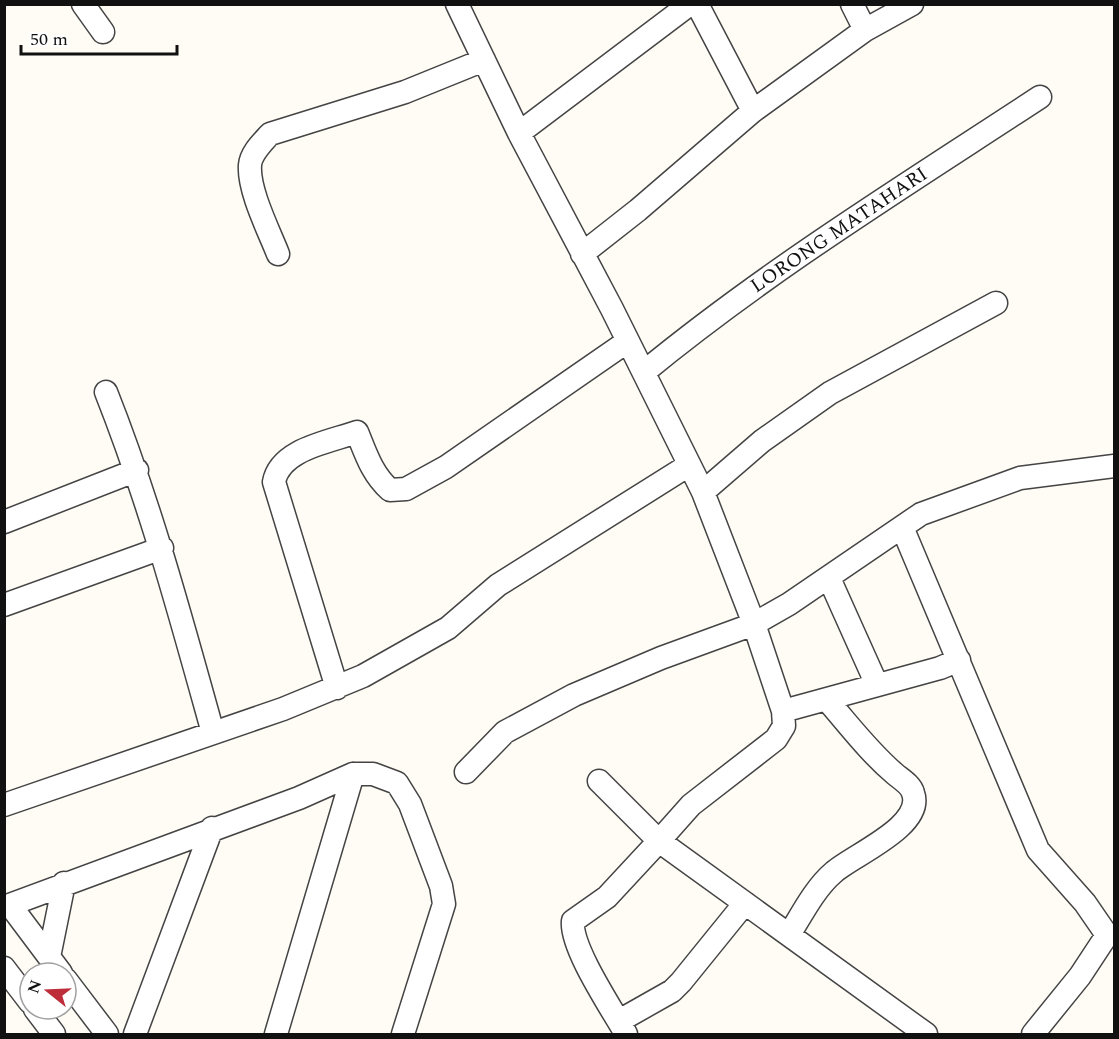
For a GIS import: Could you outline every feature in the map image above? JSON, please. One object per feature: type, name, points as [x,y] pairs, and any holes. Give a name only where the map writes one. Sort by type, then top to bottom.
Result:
[{"type":"street","points":[[83,4],[103,33]]},
{"type":"street","points":[[457,4],[519,133],[644,372],[703,492],[754,624],[783,711],[784,726],[776,739],[691,805],[607,897],[573,921],[572,932],[579,949],[622,1028],[681,982],[745,903]]},
{"type":"street","points":[[519,133],[690,4]]},
{"type":"street","points":[[697,4],[753,111]]},
{"type":"street","points":[[852,4],[865,30]]},
{"type":"street","points":[[582,254],[638,210],[753,111],[865,30],[912,4]]},
{"type":"street","points":[[278,254],[256,201],[250,165],[255,150],[270,134],[405,92],[484,60]]},
{"type":"street","name":"LORONG MATAHARI","points":[[644,372],[705,321],[826,237],[1040,97]]},
{"type":"street","points":[[703,492],[762,441],[830,393],[996,303]]},
{"type":"street","points":[[337,688],[274,482],[276,470],[286,459],[357,432],[371,467],[381,482],[390,490],[406,489],[446,467],[628,341]]},
{"type":"street","points":[[106,392],[137,470],[162,548],[213,733]]},
{"type":"street","points":[[4,805],[337,688],[448,628],[498,585],[689,465]]},
{"type":"street","points":[[466,772],[505,732],[574,695],[661,658],[754,624],[829,578],[921,514],[1020,478],[1114,466]]},
{"type":"street","points":[[4,522],[137,470]]},
{"type":"street","points":[[902,527],[1038,850],[1111,934],[1033,1035]]},
{"type":"street","points":[[4,605],[162,548]]},
{"type":"street","points":[[829,578],[877,686]]},
{"type":"street","points":[[783,711],[877,686],[959,660]]},
{"type":"street","points":[[789,935],[821,886],[834,872],[871,850],[909,818],[915,802],[910,786],[877,759],[827,700]]},
{"type":"street","points":[[276,1035],[353,774]]},
{"type":"street","points":[[52,961],[7,906],[212,828],[299,798],[353,774],[373,774],[397,783],[410,804],[441,886],[444,903],[439,926],[403,1035]]},
{"type":"street","points":[[599,781],[659,841],[926,1035]]},
{"type":"street","points":[[135,1035],[212,828]]},
{"type":"street","points":[[55,961],[64,883]]},
{"type":"street","points":[[4,968],[18,989]]},
{"type":"street","points":[[78,996],[107,1035]]}]
